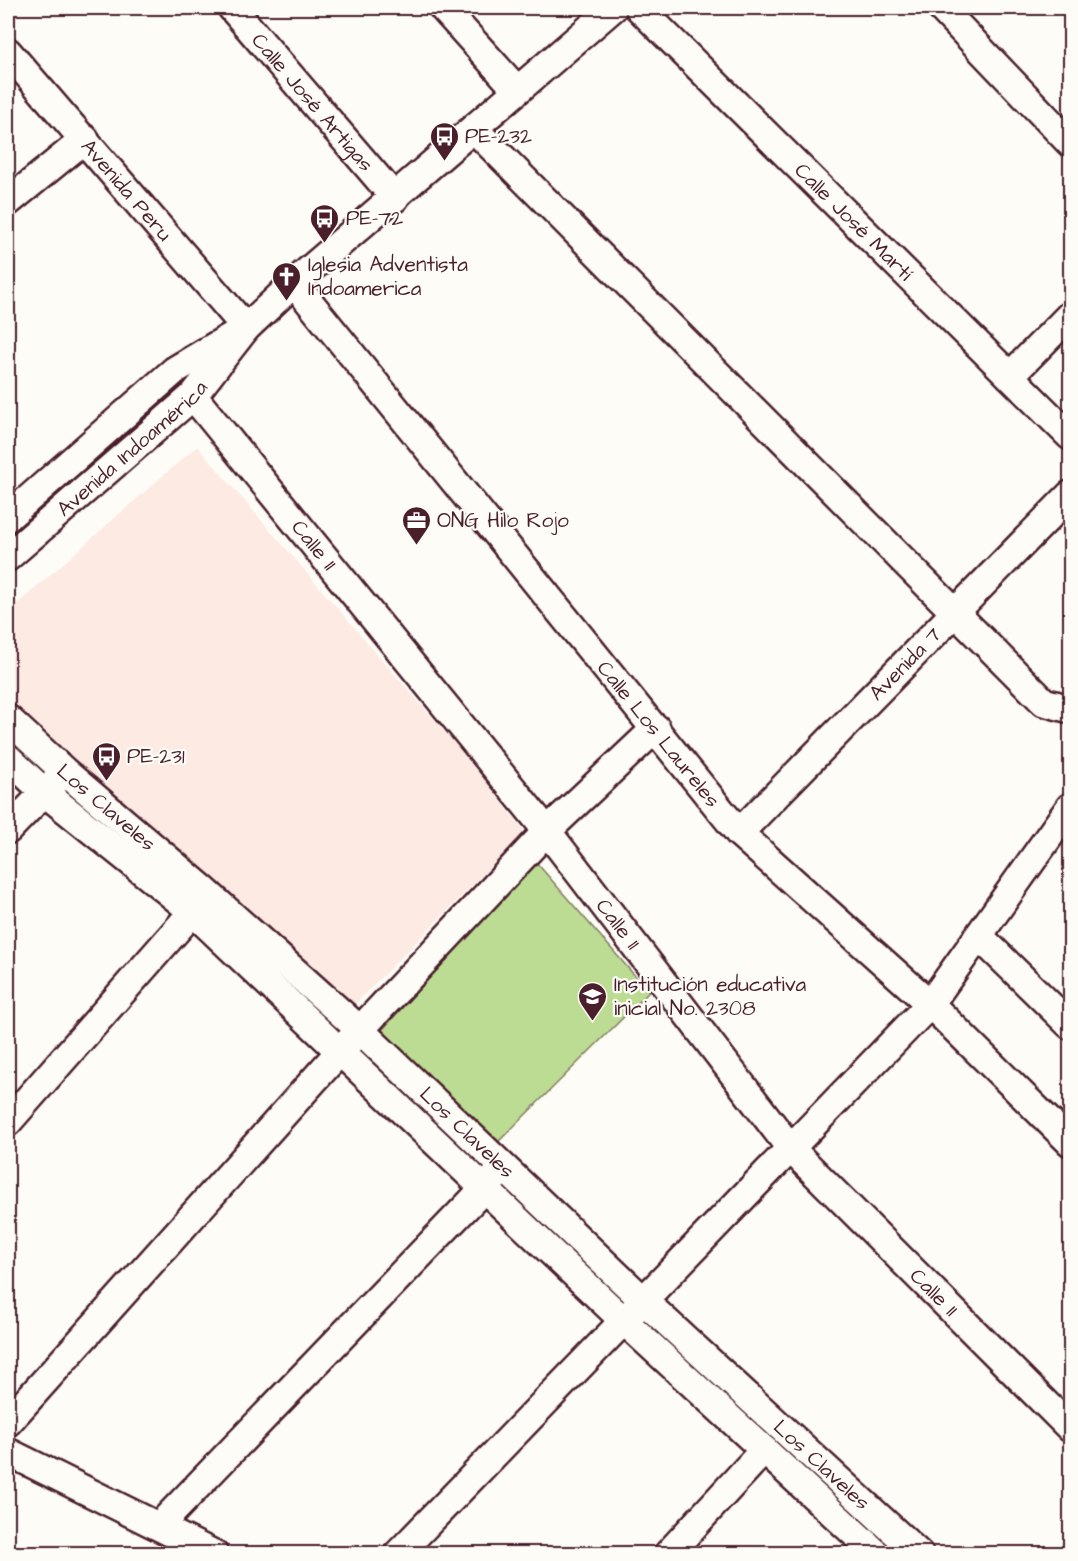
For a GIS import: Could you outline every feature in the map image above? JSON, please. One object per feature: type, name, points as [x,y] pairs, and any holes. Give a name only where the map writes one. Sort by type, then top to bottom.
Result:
[{"type":"street","name":"Calle José Artigas","points":[[232,8],[395,198]]},
{"type":"street","points":[[443,8],[517,90]]},
{"type":"street","name":"Avenida Indoamérica","points":[[8,557],[193,396],[246,328],[294,283],[613,8]]},
{"type":"street","name":"Calle José Martí","points":[[639,8],[1071,436]]},
{"type":"street","points":[[941,8],[1071,143]]},
{"type":"street","name":"Avenida Peru","points":[[8,52],[246,328]]},
{"type":"street","points":[[474,129],[1044,702],[1071,709]]},
{"type":"street","points":[[8,202],[85,140]]},
{"type":"street","name":"Calle Los Laureles","points":[[294,283],[739,833],[930,1004],[1071,1142]]},
{"type":"street","points":[[1010,376],[1071,315]]},
{"type":"street","name":"Avenida Indoamérica","points":[[8,517],[175,370],[246,328]]},
{"type":"street","name":"Calle 11","points":[[193,396],[547,831],[791,1149],[1071,1428]]},
{"type":"street","name":"Avenida 7","points":[[739,833],[1071,495]]},
{"type":"street","name":"Los Claveles","points":[[8,719],[201,903],[341,1050],[624,1321],[876,1554]]},
{"type":"street","points":[[8,1422],[341,1050],[547,831],[656,728]]},
{"type":"street","name":"Los Claveles","points":[[8,758],[44,792],[201,903],[360,1030],[644,1300],[919,1554]]},
{"type":"street","points":[[8,830],[64,771]]},
{"type":"street","points":[[398,1554],[930,1004],[1071,807]]},
{"type":"street","points":[[8,1122],[201,903]]},
{"type":"street","points":[[979,936],[1071,1025]]},
{"type":"street","points":[[159,1526],[504,1167]]},
{"type":"street","points":[[668,1554],[764,1450]]},
{"type":"street","points":[[8,1452],[214,1554]]},
{"type":"shaded area","points":[[197,446],[463,753],[525,832],[343,1016],[181,858],[8,697],[8,612]]},
{"type":"green space","points":[[535,861],[649,992],[491,1149],[375,1038]]},
{"type":"place","name":"PE-232","points":[[444,162]]},
{"type":"place","name":"PE-72","points":[[325,244]]},
{"type":"place","name":"Iglesia Adventista Indoamerica","points":[[287,302]]},
{"type":"place","name":"ONG Hilo Rojo","points":[[416,546]]},
{"type":"place","name":"PE-231","points":[[106,782]]},
{"type":"place","name":"Institución educativa inicial No. 2308","points":[[593,1022]]}]
